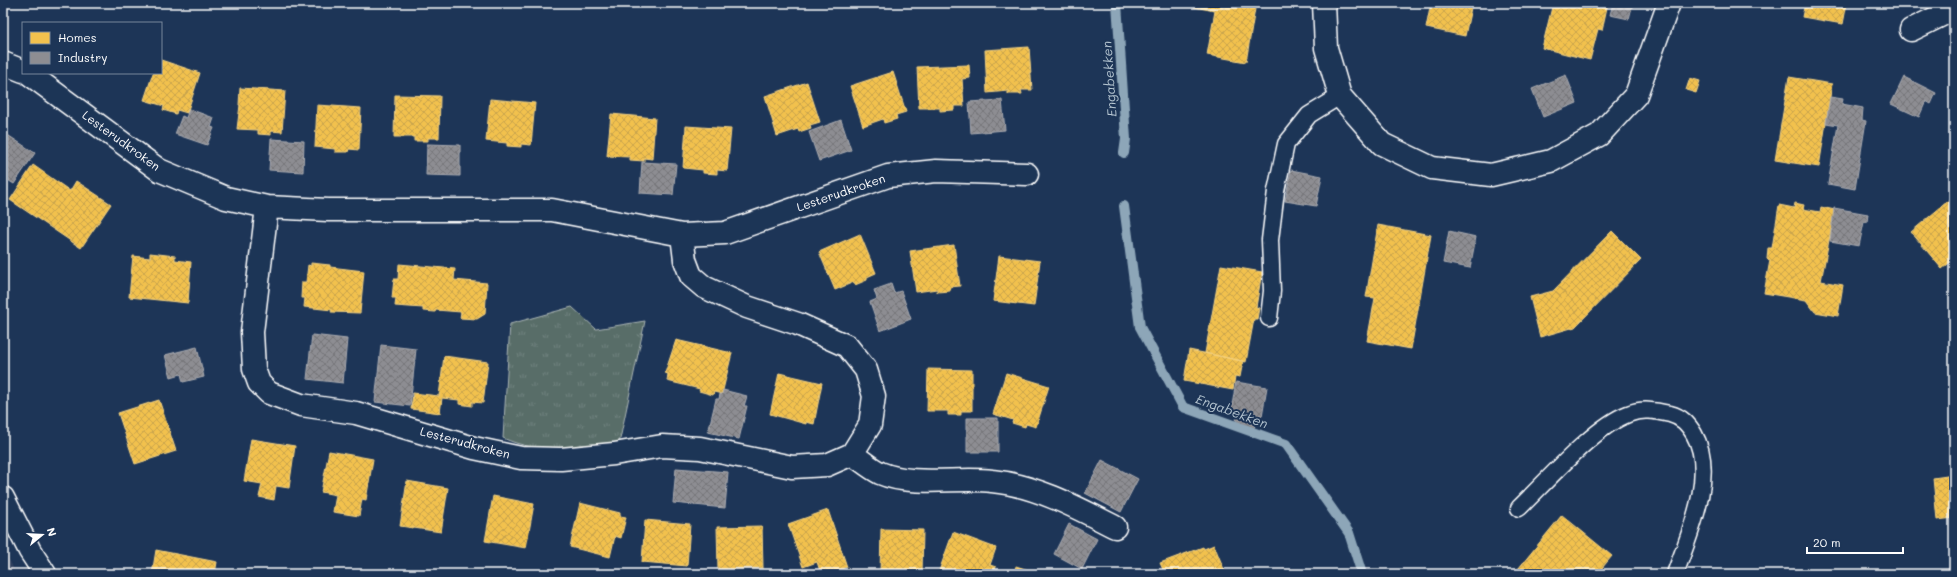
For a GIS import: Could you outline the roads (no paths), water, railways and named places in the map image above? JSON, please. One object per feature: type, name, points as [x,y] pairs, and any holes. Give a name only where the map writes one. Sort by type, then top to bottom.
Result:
[{"type":"street","points":[[1324,3],[1326,48],[1340,96],[1382,144],[1432,168],[1491,175],[1551,161],[1599,135],[1636,95],[1669,3]]},
{"type":"street","points":[[1911,30],[1954,9]]},
{"type":"street","points":[[3,63],[22,71]]},
{"type":"street","name":"Lesterudkroken","points":[[29,74],[159,170],[226,198],[267,207],[328,210],[552,210],[682,235],[725,233],[888,176],[936,171],[1027,174]]},
{"type":"street","name":"Lesterudkroken","points":[[267,207],[252,332],[254,369],[259,383],[270,393],[301,405],[356,413],[474,448],[521,458],[561,458],[614,454],[662,446],[700,448],[792,466],[827,465],[852,454]]},
{"type":"street","points":[[682,235],[685,260],[691,276],[704,287],[747,307],[798,324],[847,346],[866,370],[874,396],[870,425],[852,454],[880,473],[909,479],[993,481],[1037,491],[1082,510],[1115,527]]},
{"type":"street","points":[[3,498],[30,551],[45,574]]},
{"type":"lane","points":[[1269,318],[1272,291],[1270,240],[1276,191],[1286,144],[1309,115],[1340,96]]},
{"type":"lane","points":[[1519,508],[1591,438],[1617,420],[1628,414],[1641,410],[1656,411],[1680,417],[1691,428],[1698,442],[1702,457],[1703,475],[1701,492],[1688,537],[1674,574]]},
{"type":"waterway","name":"Engabekken","points":[[1117,3],[1126,139],[1124,153]]},
{"type":"waterway","name":"Engabekken","points":[[1124,206],[1140,327],[1183,407],[1286,444],[1349,533],[1362,574]]}]
